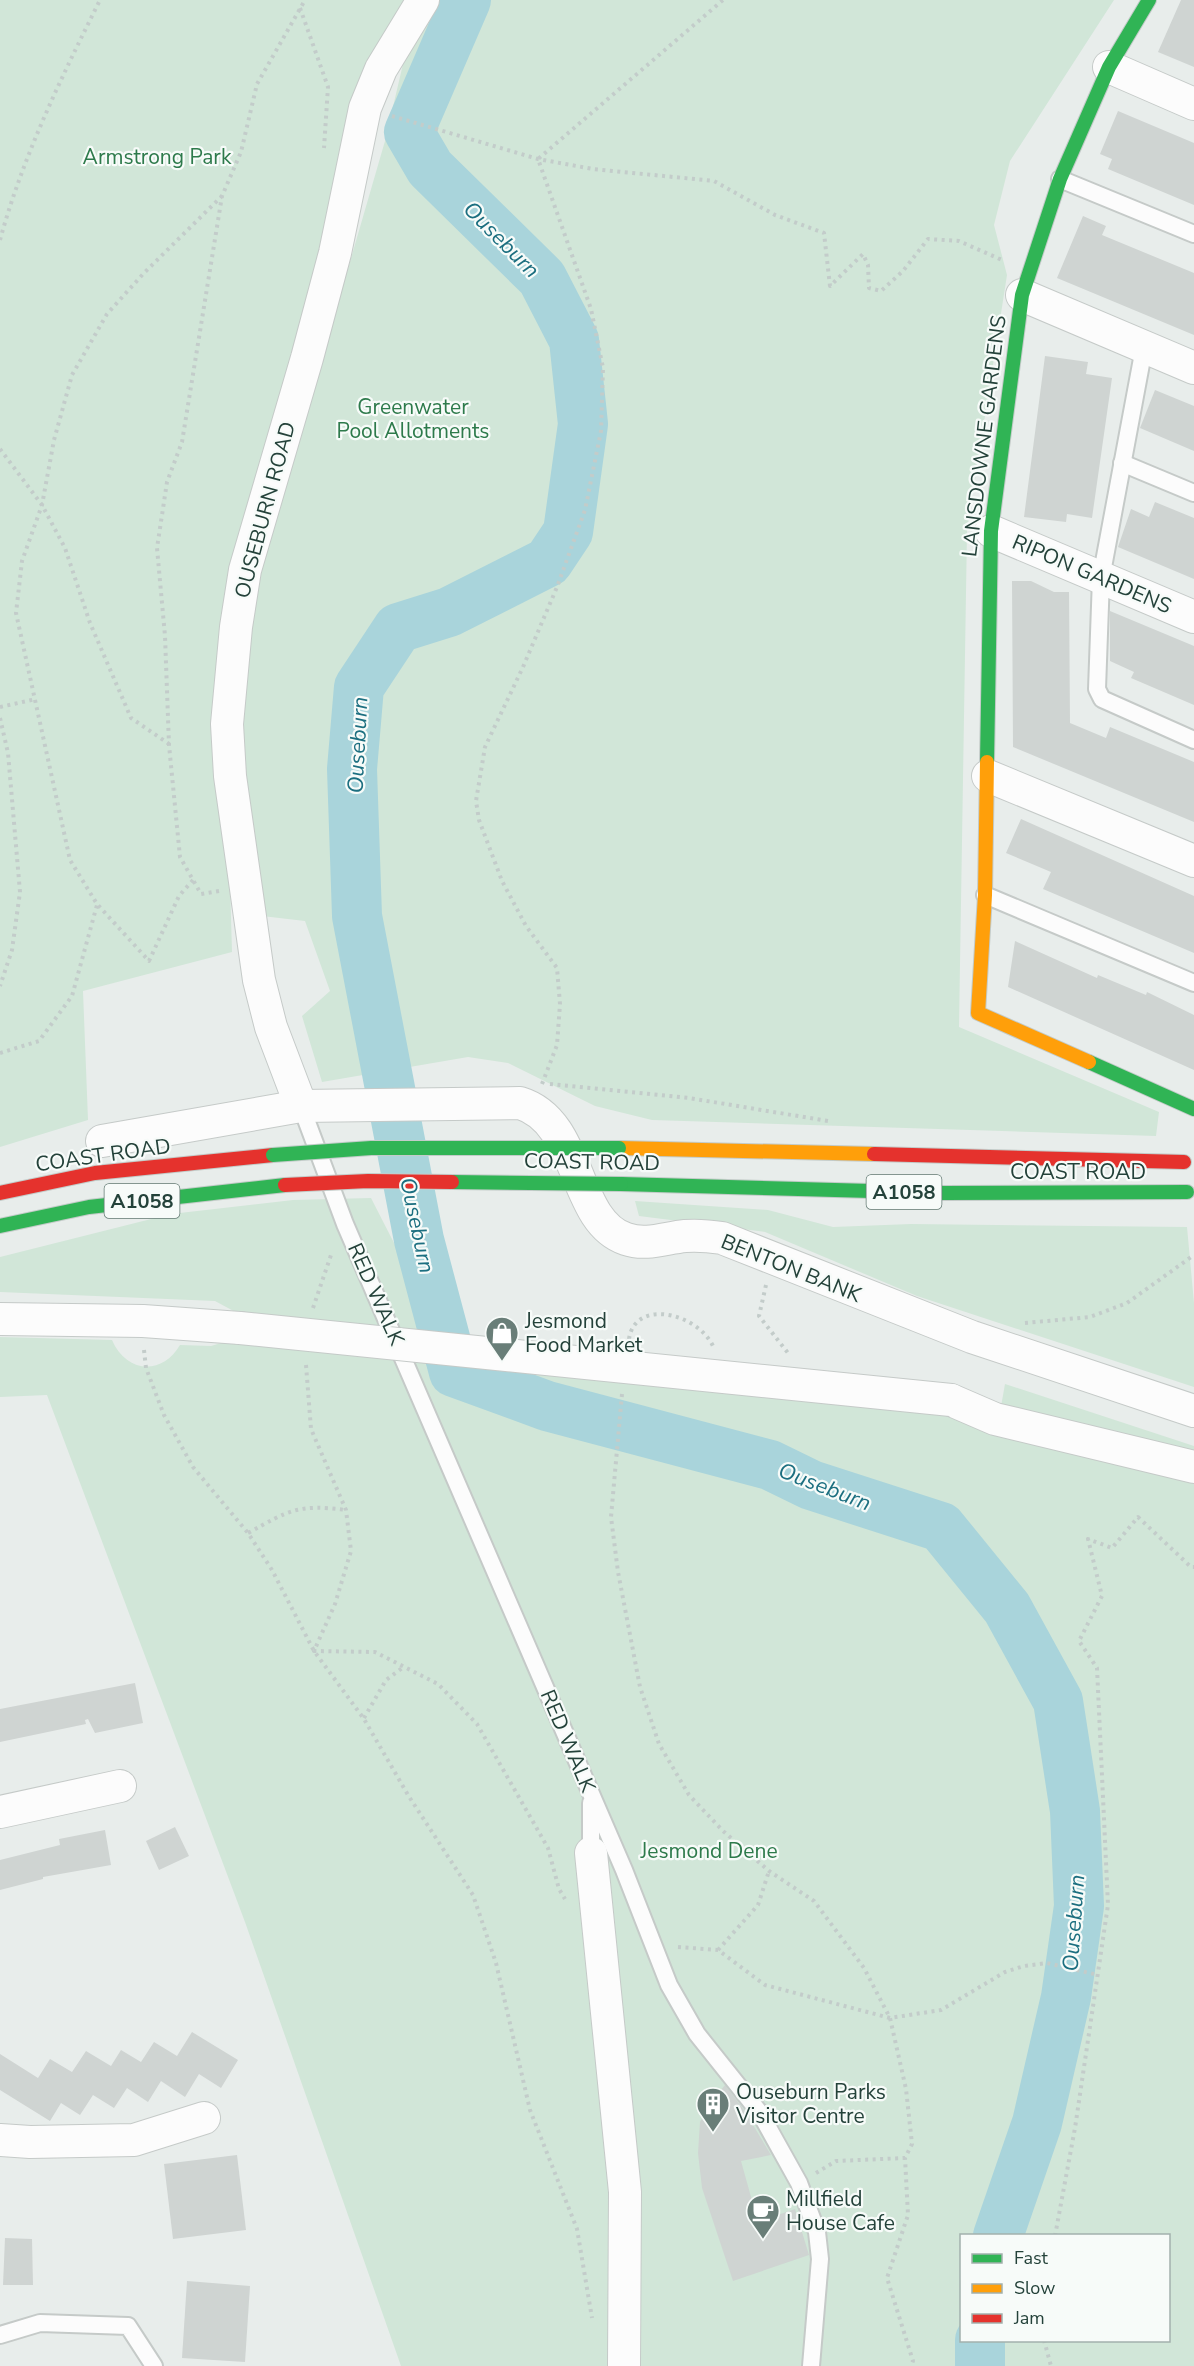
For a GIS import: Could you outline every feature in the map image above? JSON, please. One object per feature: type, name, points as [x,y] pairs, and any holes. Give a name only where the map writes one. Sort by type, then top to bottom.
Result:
[{"type":"main road","name":"LANSDOWNE GARDENS","points":[[1149,0],[1109,68],[1060,179],[1026,284],[991,531],[985,896],[978,1013],[1194,1109]]},
{"type":"main road","name":"COAST ROAD","points":[[0,1192],[95,1173],[273,1155],[370,1148],[618,1148],[1184,1162]]},
{"type":"main road","name":"COAST ROAD","points":[[0,1226],[88,1207],[285,1185],[368,1181],[621,1184],[944,1193],[1187,1192]]},
{"type":"street","name":"OUSEBURN ROAD","points":[[301,1106],[264,1002],[254,954],[230,776],[227,724],[236,627],[243,579],[324,296],[365,108],[381,69],[423,0]]},
{"type":"street","points":[[1109,68],[1194,104]]},
{"type":"street","points":[[1026,284],[1144,348],[1194,368]]},
{"type":"street","name":"RIPON GARDENS","points":[[991,531],[1194,617]]},
{"type":"street","points":[[988,776],[1194,861]]},
{"type":"street","points":[[102,1140],[301,1106],[506,1101],[537,1094]]},
{"type":"street","name":"BENTON BANK","points":[[537,1094],[598,1217],[614,1234],[625,1239],[648,1242],[703,1235],[743,1245],[893,1308],[962,1334],[1194,1411]]},
{"type":"street","points":[[0,1319],[142,1321],[240,1328],[951,1400],[995,1419],[1194,1467]]},
{"type":"street","points":[[0,1812],[120,1786]]},
{"type":"street","points":[[591,1853],[626,2192],[624,2366]]},
{"type":"street","points":[[0,2140],[30,2142],[134,2140],[204,2118]]},
{"type":"lane","points":[[1060,179],[1194,234]]},
{"type":"lane","points":[[1144,348],[1101,578],[1097,689],[1102,699],[1194,740]]},
{"type":"lane","points":[[1122,463],[1194,493]]},
{"type":"lane","points":[[985,896],[1194,983]]},
{"type":"lane","name":"RED WALK","points":[[301,1106],[345,1224],[591,1795],[669,1985],[697,2034],[760,2113],[799,2183],[817,2232],[820,2259],[811,2366]]},
{"type":"lane","points":[[591,1795],[591,1853]]},
{"type":"lane","points":[[0,2335],[40,2323],[128,2326],[154,2366]]},
{"type":"path","points":[[0,240],[8,212],[53,94],[100,0]]},
{"type":"path","points":[[246,887],[201,894],[180,857],[169,745],[165,636],[158,548],[167,482],[182,442],[222,196],[241,152],[257,84],[305,0]]},
{"type":"path","points":[[538,159],[723,0]]},
{"type":"path","points":[[300,7],[320,68]]},
{"type":"path","points":[[386,114],[538,159],[592,169],[714,181],[775,215],[824,233],[830,286],[863,254],[868,265],[869,288],[881,291],[903,271],[928,239],[958,241],[1026,284]]},
{"type":"path","points":[[538,159],[591,309],[603,368],[602,431],[582,518],[524,667],[484,747],[476,801],[478,820],[502,881],[526,926],[558,968],[560,1004],[557,1045],[537,1094],[592,1090],[689,1098],[832,1122]]},
{"type":"path","points":[[193,880],[179,896],[149,961],[97,904],[70,860],[16,613],[22,561],[42,505],[54,440],[72,375],[107,314],[144,273],[222,196]]},
{"type":"path","points":[[0,449],[42,505],[65,548],[90,623],[131,718],[169,745]]},
{"type":"path","points":[[0,707],[36,699]]},
{"type":"path","points":[[0,718],[8,753],[20,892],[12,950],[0,986]]},
{"type":"path","points":[[0,1053],[39,1041],[72,996],[97,904]]},
{"type":"path","points":[[311,1315],[327,1263],[345,1224]]},
{"type":"path","points":[[1032,1321],[1057,1322],[1090,1317],[1127,1303],[1194,1255]]},
{"type":"path","points":[[776,1259],[761,1299],[759,1316],[790,1359]]},
{"type":"path","points":[[628,1343],[630,1333],[640,1320],[657,1314],[684,1318],[698,1326],[717,1355]]},
{"type":"path","points":[[142,1321],[146,1368],[164,1415],[193,1467],[248,1533],[272,1570],[314,1651],[364,1719],[408,1795],[473,1895],[496,1963],[530,2110],[577,2229],[593,2321]]},
{"type":"path","points":[[306,1357],[311,1429],[346,1510],[351,1551],[335,1604],[314,1651]]},
{"type":"path","points":[[623,1383],[611,1517],[618,1572],[640,1687],[659,1744],[689,1795],[723,1832],[769,1871],[814,1901],[864,1968],[890,2018],[906,2089],[912,2144],[905,2158],[908,2215],[888,2278],[890,2293],[904,2325],[913,2361],[911,2366]]},
{"type":"path","points":[[248,1533],[286,1512],[311,1506],[346,1510]]},
{"type":"path","points":[[1054,2234],[1075,2128],[1108,1905],[1097,1668],[1079,1641],[1102,1596],[1088,1539],[1112,1548],[1138,1517],[1191,1567],[1194,1567]]},
{"type":"path","points":[[314,1651],[375,1652],[405,1665],[438,1684],[477,1724],[548,1848],[559,1890],[579,1920],[600,1928]]},
{"type":"path","points":[[364,1719],[386,1680],[405,1665]]},
{"type":"path","points":[[718,1950],[758,1905],[769,1871]]},
{"type":"path","points":[[653,1946],[718,1950],[765,1985],[890,2018],[941,2010],[1005,1972],[1024,1966],[1047,1964],[1098,1975]]},
{"type":"path","points":[[799,2183],[836,2161],[905,2158]]},
{"type":"path","points":[[1045,2342],[1051,2366]]},
{"type":"green space","name":"Armstrong Park","points":[[0,0],[406,0],[255,506],[230,882],[232,952],[83,991],[88,1120],[0,1147]]},
{"type":"green space","name":"Greenwater Pool Allotments","points":[[440,0],[1114,0],[1010,161],[994,225],[1007,275],[967,531],[959,1027],[1159,1112],[1156,1136],[652,1120],[595,1106],[508,1063],[468,1057],[322,1082],[302,1016],[330,991],[305,921],[262,916],[240,734],[244,635],[385,141],[403,64]]},
{"type":"green space","name":"Jesmond Dene","points":[[371,1198],[455,1362],[950,1413],[1194,1482],[1194,2366],[401,2366],[245,1922],[47,1395],[0,1397],[0,1337],[112,1340],[126,1359],[144,1367],[164,1362],[180,1345],[211,1346],[228,1341],[241,1315],[215,1301],[0,1292],[0,1257],[171,1214],[293,1200]]},
{"type":"green space","points":[[635,1201],[768,1210],[833,1227],[911,1224],[1187,1227],[1194,1303],[1194,1387],[917,1296],[765,1232],[639,1216]]},
{"type":"green space","points":[[1005,1384],[1194,1446],[1194,1456],[1000,1412]]},
{"type":"building","points":[[1181,0],[1194,0],[1194,67],[1158,52]]},
{"type":"building","points":[[1118,111],[1194,143],[1194,205],[1108,169],[1112,159],[1100,154]]},
{"type":"building","points":[[1083,216],[1106,226],[1102,235],[1194,273],[1194,335],[1057,278]]},
{"type":"building","points":[[1045,356],[1088,362],[1086,374],[1112,378],[1092,518],[1067,514],[1066,522],[1024,517]]},
{"type":"building","points":[[1155,390],[1194,406],[1194,451],[1140,428]]},
{"type":"building","points":[[1155,502],[1194,518],[1194,579],[1118,547],[1131,509],[1149,517]]},
{"type":"building","points":[[1012,581],[1031,581],[1054,592],[1069,592],[1070,723],[1106,738],[1110,727],[1194,762],[1194,822],[1013,747]]},
{"type":"building","points":[[1110,611],[1194,646],[1194,705],[1131,678],[1134,672],[1110,661]]},
{"type":"building","points":[[1021,819],[1194,896],[1194,953],[1043,889],[1051,872],[1006,853]]},
{"type":"building","points":[[1015,941],[1097,978],[1098,975],[1146,995],[1147,992],[1194,1015],[1194,1070],[1008,987]]},
{"type":"building","points":[[135,1683],[143,1723],[95,1733],[88,1719],[85,1720],[86,1724],[0,1742],[0,1709]]},
{"type":"building","points":[[175,1827],[189,1856],[159,1870],[146,1841]]},
{"type":"building","points":[[105,1830],[111,1865],[43,1877],[43,1879],[0,1890],[0,1860],[60,1845],[59,1839]]},
{"type":"building","points":[[192,2032],[238,2060],[221,2088],[199,2074],[185,2097],[161,2081],[148,2102],[127,2088],[114,2108],[93,2095],[80,2115],[61,2103],[50,2121],[0,2090],[0,2054],[38,2078],[50,2059],[72,2072],[86,2051],[111,2066],[121,2050],[141,2062],[154,2042],[177,2056]]},
{"type":"building","points":[[725,2085],[744,2110],[771,2155],[741,2161],[758,2222],[795,2209],[809,2255],[733,2281],[702,2188],[698,2153],[700,2122],[711,2102]]},
{"type":"building","points":[[237,2155],[246,2230],[173,2239],[164,2164]]},
{"type":"building","points":[[5,2238],[32,2239],[33,2285],[3,2285]]},
{"type":"building","points":[[187,2281],[250,2286],[245,2362],[182,2358]]},
{"type":"waterway","name":"Ouseburn","points":[[466,0],[409,132],[430,168],[542,278],[574,340],[583,424],[568,532],[548,562],[449,612],[398,628],[359,687],[352,769],[357,916],[419,1240],[454,1372],[547,1406],[770,1465],[811,1485],[941,1527],[1007,1608],[1058,1701],[1075,1811],[1079,1906],[1066,1997],[1037,2123],[999,2234]]},
{"type":"waterway","name":"Ouseburn","points":[[980,2342],[980,2366]]},
{"type":"traffic: fast","points":[[987,762],[991,531],[1022,295],[1060,179],[1109,67],[1149,0]]},
{"type":"traffic: fast","points":[[1089,1062],[1194,1109]]},
{"type":"traffic: fast","points":[[273,1155],[371,1148],[619,1148]]},
{"type":"traffic: fast","points":[[452,1182],[621,1184]]},
{"type":"traffic: fast","points":[[621,1184],[944,1193],[1187,1192]]},
{"type":"traffic: fast","points":[[0,1226],[89,1207],[285,1185]]},
{"type":"traffic: slow","points":[[987,762],[985,895],[978,1013],[1089,1062]]},
{"type":"traffic: slow","points":[[619,1148],[874,1154]]},
{"type":"traffic: jam","points":[[874,1154],[1184,1162]]},
{"type":"traffic: jam","points":[[0,1193],[95,1173],[273,1155]]},
{"type":"traffic: jam","points":[[285,1185],[368,1181],[452,1182]]},
{"type":"place","name":"Jesmond Food Market","points":[[502,1362]]},
{"type":"place","name":"Ouseburn Parks Visitor Centre","points":[[713,2133]]},
{"type":"place","name":"Millfield House Cafe","points":[[763,2240]]}]
